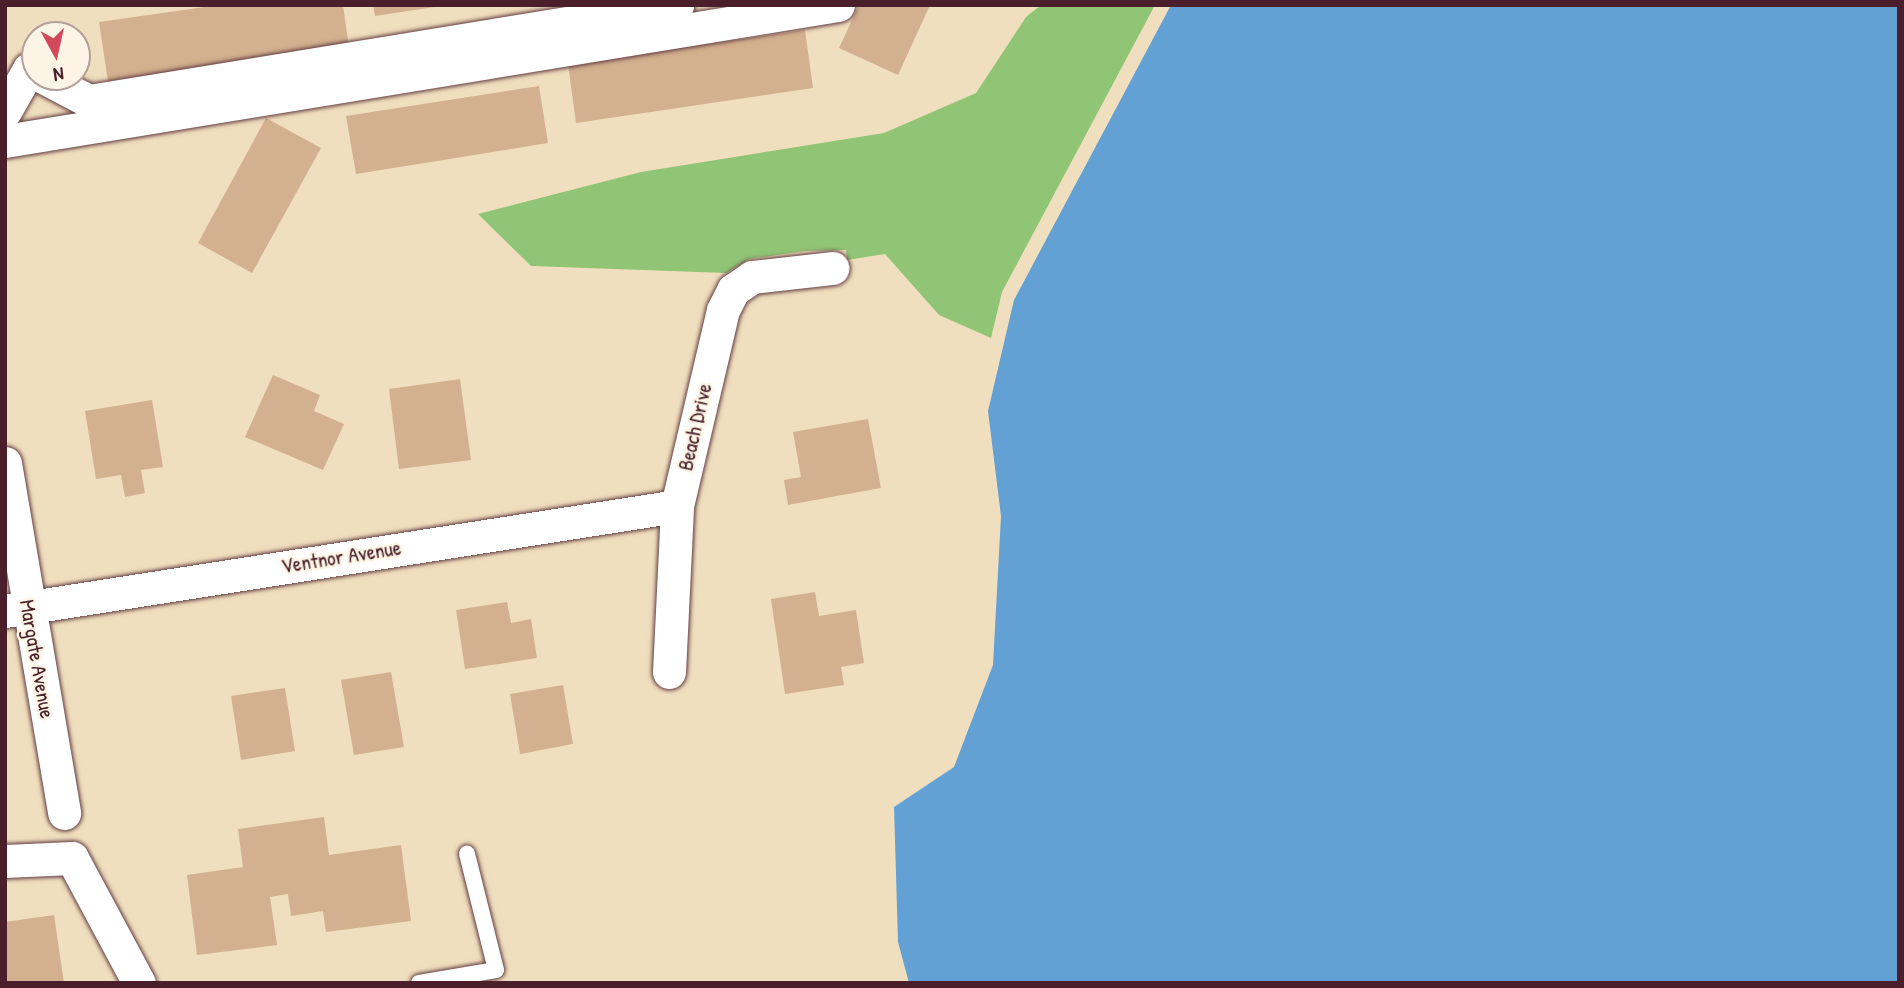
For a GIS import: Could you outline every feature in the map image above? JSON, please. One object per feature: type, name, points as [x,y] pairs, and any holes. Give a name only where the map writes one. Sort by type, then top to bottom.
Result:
[{"type":"street","points":[[70,91],[89,101],[677,5]]},
{"type":"street","points":[[5,141],[838,5]]},
{"type":"street","points":[[5,111],[21,83]]},
{"type":"street","name":"Beach Drive","points":[[670,672],[677,506],[718,323],[733,290],[752,276],[832,268]]},
{"type":"street","name":"Margate Avenue","points":[[5,463],[17,609],[64,813]]},
{"type":"street","name":"Ventnor Avenue","points":[[17,609],[677,506]]},
{"type":"street","points":[[5,861],[72,858],[139,983]]},
{"type":"lane","points":[[419,983],[496,970],[467,854]]},
{"type":"green space","points":[[1041,5],[1155,5],[1002,292],[991,338],[939,315],[885,254],[847,260],[846,250],[805,251],[749,259],[726,273],[531,266],[478,214],[641,172],[884,133],[976,93],[1026,17]]},
{"type":"water","points":[[1171,5],[1899,5],[1899,983],[909,983],[898,942],[894,807],[954,767],[993,665],[1001,516],[988,411],[1014,300]]},
{"type":"building","points":[[219,5],[343,5],[349,48],[108,81],[99,22]]},
{"type":"building","points":[[373,5],[434,5],[434,7],[375,16]]},
{"type":"building","points":[[859,5],[930,5],[898,75],[839,48]]},
{"type":"building","points":[[805,30],[813,88],[576,123],[568,64]]},
{"type":"building","points":[[539,86],[548,143],[356,174],[346,116]]},
{"type":"building","points":[[266,118],[321,148],[252,273],[198,243]]},
{"type":"building","points":[[273,375],[320,395],[314,411],[344,424],[323,470],[245,437]]},
{"type":"building","points":[[460,379],[471,460],[399,469],[389,389]]},
{"type":"building","points":[[152,400],[163,467],[141,470],[145,493],[125,497],[121,475],[96,479],[85,411]]},
{"type":"building","points":[[868,419],[881,488],[788,505],[784,480],[801,477],[793,432]]},
{"type":"building","points":[[815,592],[819,616],[856,610],[864,663],[841,667],[844,685],[785,694],[771,599]]},
{"type":"building","points":[[507,602],[511,623],[531,619],[537,658],[465,669],[456,610]]},
{"type":"building","points":[[391,672],[404,747],[354,755],[341,680]]},
{"type":"building","points":[[563,685],[573,744],[520,754],[510,694]]},
{"type":"building","points":[[285,688],[295,751],[241,760],[231,696]]},
{"type":"building","points":[[324,817],[329,855],[401,845],[411,921],[326,932],[323,911],[291,916],[288,894],[270,897],[277,945],[197,955],[187,875],[243,867],[238,829]]},
{"type":"building","points":[[54,915],[64,983],[5,983],[5,922]]}]
